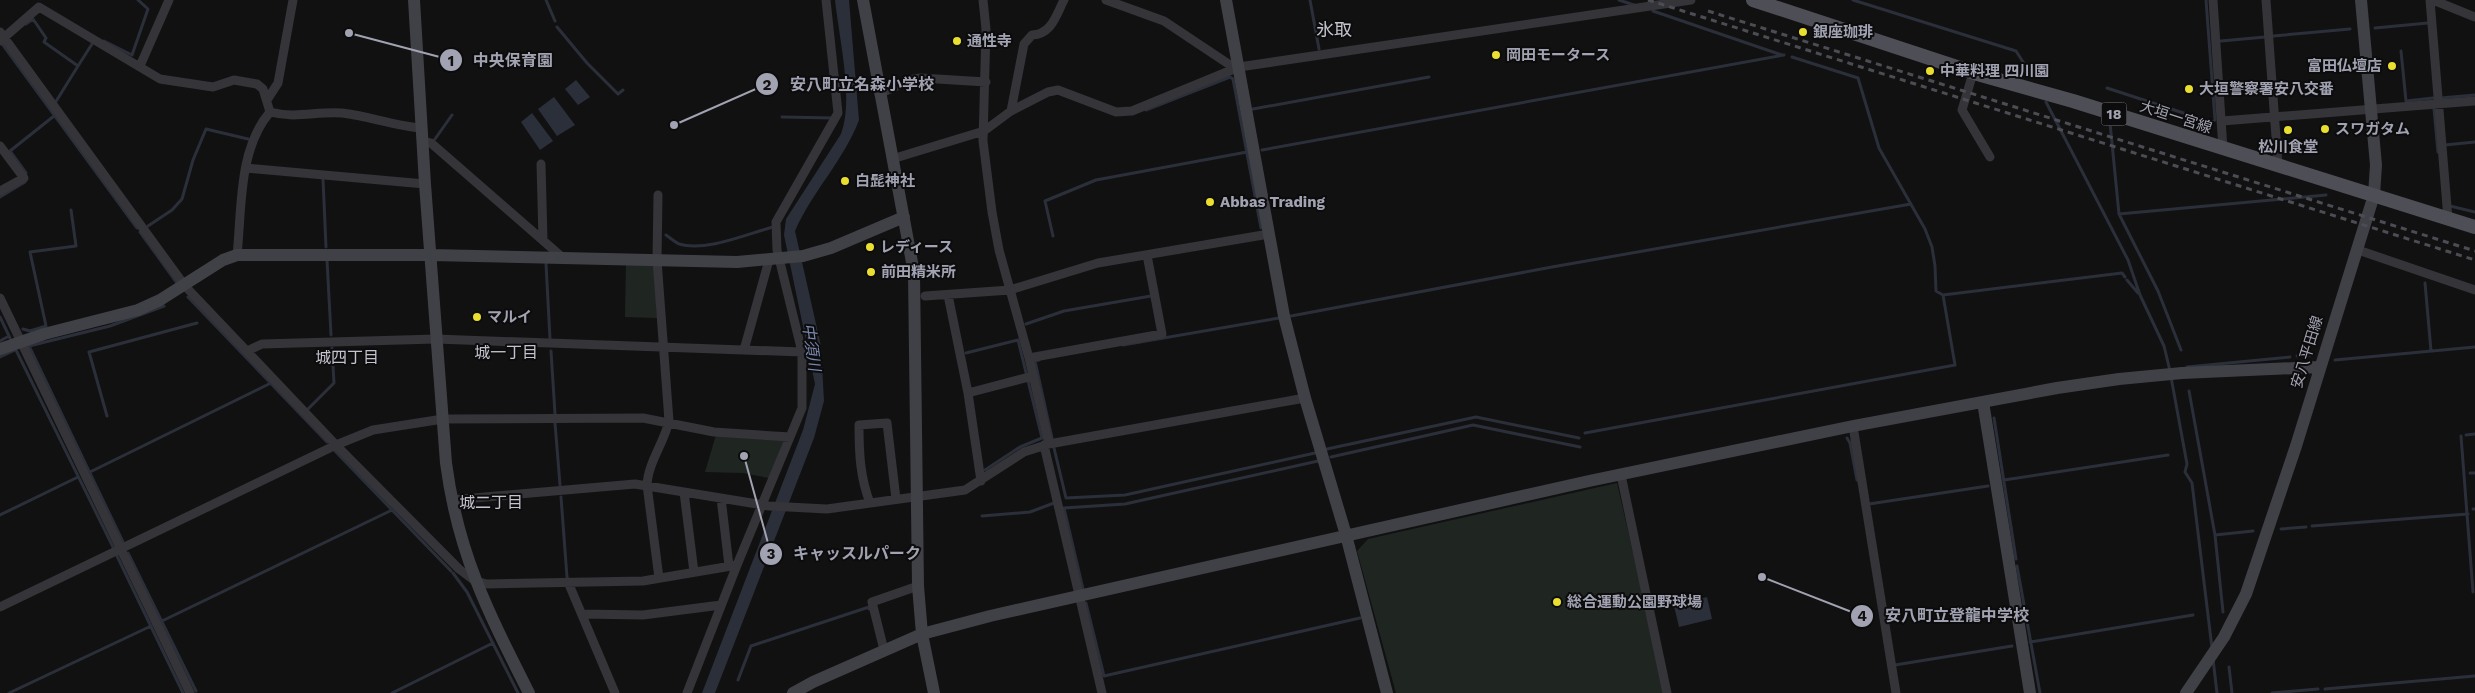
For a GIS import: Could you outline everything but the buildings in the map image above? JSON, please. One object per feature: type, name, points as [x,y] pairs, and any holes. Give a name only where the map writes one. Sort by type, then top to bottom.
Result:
[{"type":"main road","name":"大垣一宮線","points":[[1752,0],[1973,73],[2074,101],[2475,227]]},
{"type":"street","points":[[140,66],[169,0]]},
{"type":"street","points":[[267,100],[278,83],[293,0]]},
{"type":"street","points":[[414,0],[436,339],[451,500],[464,552],[489,616],[529,693]]},
{"type":"street","points":[[687,693],[721,605],[733,565],[766,506],[802,408],[802,352],[778,259],[776,222],[838,113],[826,0]]},
{"type":"street","points":[[862,0],[914,273],[918,586],[922,634],[934,693]]},
{"type":"street","points":[[983,0],[986,29],[984,131],[992,212],[999,250],[1029,358],[1046,444],[1102,693]]},
{"type":"street","points":[[1011,112],[1024,44],[1032,35],[1038,35],[1050,29],[1064,0]]},
{"type":"street","points":[[1106,0],[1164,21],[1230,65],[1239,67]]},
{"type":"street","points":[[1226,0],[1284,316],[1305,398],[1346,535],[1387,693]]},
{"type":"street","points":[[892,159],[984,131],[1011,112],[1048,92],[1058,90],[1116,112],[1132,111],[1239,67],[1691,0]]},
{"type":"street","points":[[2212,0],[2223,149]]},
{"type":"street","points":[[2266,0],[2278,165]]},
{"type":"street","name":"安八平田線","points":[[2186,693],[2224,638],[2238,614],[2259,561],[2374,195],[2376,165],[2360,0]]},
{"type":"street","points":[[2448,219],[2438,104],[2432,0],[2475,17]]},
{"type":"street","points":[[238,255],[246,168],[255,135],[270,112],[263,89],[257,84],[234,80],[213,88],[160,79],[42,4],[1,37],[185,286],[452,564],[475,581],[487,584],[642,581],[733,565]]},
{"type":"street","points":[[1973,73],[1962,110],[1990,157]]},
{"type":"street","points":[[879,94],[913,79],[920,78],[986,82]]},
{"type":"street","points":[[2222,121],[2475,101]]},
{"type":"street","points":[[270,112],[301,117],[325,112],[344,113],[423,134],[563,258]]},
{"type":"street","points":[[0,146],[24,178],[0,191]]},
{"type":"street","points":[[541,164],[543,240]]},
{"type":"street","points":[[246,168],[425,184]]},
{"type":"street","points":[[658,195],[657,260],[669,422],[665,438],[648,474],[647,485],[659,578]]},
{"type":"street","points":[[0,349],[20,340],[138,310],[185,286],[223,260],[238,255],[431,255],[737,262],[803,256],[831,248],[904,217]]},
{"type":"street","points":[[925,296],[1010,290],[1098,263],[1269,234]]},
{"type":"street","points":[[2358,250],[2475,290]]},
{"type":"street","points":[[1029,358],[1162,334],[1148,255]]},
{"type":"street","points":[[744,350],[778,259]]},
{"type":"street","points":[[914,273],[925,296]]},
{"type":"street","points":[[948,295],[968,393],[981,481]]},
{"type":"street","points":[[914,313],[925,296]]},
{"type":"street","points":[[0,298],[190,693]]},
{"type":"street","points":[[247,351],[262,344],[436,339],[802,352]]},
{"type":"street","points":[[793,693],[813,682],[922,634],[1346,535],[1621,475],[1853,426],[2057,388],[2182,373],[2319,367]]},
{"type":"street","points":[[968,393],[1032,376]]},
{"type":"street","points":[[451,500],[647,485],[766,506],[828,509],[916,495],[953,493],[965,490],[1024,452],[1046,444],[1305,398]]},
{"type":"street","points":[[1983,402],[2030,693]]},
{"type":"street","points":[[0,607],[336,445],[374,430],[443,420],[643,418],[714,432],[790,437]]},
{"type":"street","points":[[870,503],[863,484],[859,457],[859,425],[887,423],[896,499]]},
{"type":"street","points":[[1853,426],[1896,693]]},
{"type":"street","points":[[1621,475],[1667,693]]},
{"type":"street","points":[[684,492],[694,572]]},
{"type":"street","points":[[721,498],[733,565]]},
{"type":"street","points":[[568,582],[616,693]]},
{"type":"street","points":[[884,650],[872,602],[918,586]]},
{"type":"street","points":[[582,614],[643,615],[721,605]]},
{"type":"shaded area","points":[[626,262],[654,262],[657,318],[625,317]]},
{"type":"shaded area","points":[[716,435],[784,440],[769,478],[743,473],[705,472]]},
{"type":"shaded area","points":[[1617,483],[1665,693],[1396,693],[1357,551],[1368,539]]},
{"type":"water","name":"中須川","points":[[835,0],[849,0],[859,120],[845,149],[810,203],[795,231],[821,346],[824,401],[814,438],[715,693],[702,693],[803,430],[815,384],[784,235],[786,219],[841,134],[845,120],[846,86]]},
{"type":"water","points":[[576,80],[590,97],[578,105],[565,89]]},
{"type":"water","points":[[554,97],[575,125],[557,136],[538,109]]},
{"type":"water","points":[[532,113],[553,141],[540,150],[521,122]]},
{"type":"water","points":[[1707,597],[1712,619],[1679,627],[1674,606]]},
{"type":"waterway","points":[[104,41],[132,55],[148,9],[138,0]]},
{"type":"waterway","points":[[546,0],[555,21]]},
{"type":"waterway","points":[[1310,0],[1319,49]]},
{"type":"waterway","points":[[1619,0],[1634,5]]},
{"type":"waterway","points":[[1853,0],[2016,51],[2025,65]]},
{"type":"waterway","points":[[2107,88],[2211,122],[2215,120],[2206,0]]},
{"type":"waterway","points":[[1653,11],[1782,55]]},
{"type":"waterway","points":[[26,24],[33,19],[46,38],[44,42],[78,66],[55,103]]},
{"type":"waterway","points":[[2375,28],[2428,23]]},
{"type":"waterway","points":[[557,27],[587,63],[618,94],[623,90]]},
{"type":"waterway","points":[[2273,36],[2350,29]]},
{"type":"waterway","points":[[2221,41],[2265,37]]},
{"type":"waterway","points":[[78,66],[92,44]]},
{"type":"waterway","points":[[3,45],[137,228]]},
{"type":"waterway","points":[[2401,51],[2406,101],[2433,98]]},
{"type":"waterway","points":[[1262,150],[1784,55]]},
{"type":"waterway","points":[[1792,57],[1858,78],[1879,148],[1925,229],[1932,247],[1936,291],[1943,295],[2122,273],[2125,277]]},
{"type":"waterway","points":[[1146,110],[1230,77],[1233,79],[1261,228]]},
{"type":"waterway","points":[[1253,109],[1429,77]]},
{"type":"waterway","points":[[2440,96],[2441,98],[2475,95]]},
{"type":"waterway","points":[[2046,102],[2128,260],[2140,295],[2164,346],[2170,371]]},
{"type":"waterway","points":[[2434,109],[2438,152]]},
{"type":"waterway","points":[[435,139],[452,115]]},
{"type":"waterway","points":[[26,173],[10,151],[54,116]]},
{"type":"waterway","points":[[782,117],[834,118]]},
{"type":"waterway","points":[[2110,123],[2119,214],[2158,291],[2181,350]]},
{"type":"waterway","points":[[148,226],[172,210],[182,199],[193,160],[206,129],[248,139]]},
{"type":"waterway","points":[[2445,145],[2475,142]]},
{"type":"waterway","points":[[1053,236],[1045,201],[1096,180],[1247,152]]},
{"type":"waterway","points":[[323,179],[326,247]]},
{"type":"waterway","points":[[0,197],[25,182]]},
{"type":"waterway","points":[[2119,214],[2326,195]]},
{"type":"waterway","points":[[1291,316],[1552,267],[1911,204]]},
{"type":"waterway","points":[[2450,206],[2475,212]]},
{"type":"waterway","points":[[23,329],[30,331],[46,326],[30,252],[76,246],[71,210]]},
{"type":"waterway","points":[[666,235],[679,244],[701,246],[726,241],[773,227]]},
{"type":"waterway","points":[[140,232],[177,283]]},
{"type":"waterway","points":[[327,260],[331,335]]},
{"type":"waterway","points":[[546,264],[550,339]]},
{"type":"waterway","points":[[2127,280],[2138,293]]},
{"type":"waterway","points":[[2425,283],[2431,351]]},
{"type":"waterway","points":[[1585,433],[1955,365],[1943,295]]},
{"type":"waterway","points":[[1026,324],[1064,311],[1151,296]]},
{"type":"waterway","points":[[188,297],[327,442]]},
{"type":"waterway","points":[[123,542],[29,346],[110,326],[164,306]]},
{"type":"waterway","points":[[0,317],[10,338]]},
{"type":"waterway","points":[[1123,345],[1279,318]]},
{"type":"waterway","points":[[107,416],[89,352],[197,323]]},
{"type":"waterway","points":[[0,341],[9,336]]},
{"type":"waterway","points":[[966,353],[1018,340],[1042,438],[1020,447],[985,470]]},
{"type":"waterway","points":[[2335,360],[2475,347]]},
{"type":"waterway","points":[[15,348],[113,547]]},
{"type":"waterway","points":[[307,410],[334,383],[332,348]]},
{"type":"waterway","points":[[0,357],[15,350]]},
{"type":"waterway","points":[[551,351],[555,414]]},
{"type":"waterway","points":[[2297,356],[2310,355]]},
{"type":"waterway","points":[[2187,367],[2290,357]]},
{"type":"waterway","points":[[1039,360],[1035,361],[1052,438]]},
{"type":"waterway","points":[[2171,377],[2187,464],[2185,472],[2192,483],[2212,648]]},
{"type":"waterway","points":[[90,472],[271,383]]},
{"type":"waterway","points":[[2189,391],[2215,535],[2223,612]]},
{"type":"waterway","points":[[1327,449],[1476,417],[1579,438]]},
{"type":"waterway","points":[[1994,418],[2016,559]]},
{"type":"waterway","points":[[555,423],[560,485]]},
{"type":"waterway","points":[[1331,457],[1473,425],[1580,447]]},
{"type":"waterway","points":[[2466,435],[2475,434]]},
{"type":"waterway","points":[[2461,436],[2473,592]]},
{"type":"waterway","points":[[1847,438],[1850,443],[1857,480]]},
{"type":"waterway","points":[[1054,448],[1066,498],[1125,495],[1315,453]]},
{"type":"waterway","points":[[335,451],[451,571]]},
{"type":"waterway","points":[[2004,480],[2168,455]]},
{"type":"waterway","points":[[1083,589],[1064,508],[1125,504],[1318,461]]},
{"type":"waterway","points":[[2470,473],[2475,473]]},
{"type":"waterway","points":[[0,515],[78,477]]},
{"type":"waterway","points":[[1869,504],[1988,486]]},
{"type":"waterway","points":[[561,497],[567,577]]},
{"type":"waterway","points":[[982,516],[1030,512],[1054,503]]},
{"type":"waterway","points":[[162,621],[392,510]]},
{"type":"waterway","points":[[2312,526],[2468,514]]},
{"type":"waterway","points":[[2281,529],[2306,527]]},
{"type":"waterway","points":[[2215,535],[2253,531]]},
{"type":"waterway","points":[[128,553],[196,691]]},
{"type":"waterway","points":[[117,556],[183,693]]},
{"type":"waterway","points":[[2017,566],[2040,693]]},
{"type":"waterway","points":[[453,573],[467,592],[518,693]]},
{"type":"waterway","points":[[1086,603],[1104,676],[1360,618]]},
{"type":"waterway","points":[[738,680],[751,646],[869,607],[869,609]]},
{"type":"waterway","points":[[2030,642],[2193,615]]},
{"type":"waterway","points":[[9,693],[151,626]]},
{"type":"waterway","points":[[392,693],[493,643]]},
{"type":"waterway","points":[[1895,665],[2012,646]]},
{"type":"waterway","points":[[2213,659],[2217,693]]},
{"type":"waterway","points":[[2229,667],[2232,693]]},
{"type":"waterway","points":[[2325,689],[2475,676]]},
{"type":"waterway","points":[[2272,693],[2318,689]]},
{"type":"railway","points":[[1648,0],[2475,260]]},
{"type":"railway","points":[[1708,11],[2475,251]]},
{"type":"place","name":"銀座珈琲","points":[[1803,32]]},
{"type":"place","name":"中央保育園","points":[[349,33]]},
{"type":"place","name":"通性寺","points":[[957,41]]},
{"type":"place","name":"岡田モータース","points":[[1496,55]]},
{"type":"place","name":"富田仏壇店","points":[[2392,66]]},
{"type":"place","name":"中華料理 四川園","points":[[1930,71]]},
{"type":"place","name":"大垣警察署安八交番","points":[[2189,89]]},
{"type":"place","name":"安八町立名森小学校","points":[[674,125]]},
{"type":"place","name":"スワガタム","points":[[2325,129]]},
{"type":"place","name":"松川食堂","points":[[2288,130]]},
{"type":"place","name":"白髭神社","points":[[845,181]]},
{"type":"place","name":"Abbas Trading","points":[[1210,202]]},
{"type":"place","name":"レディース","points":[[870,247]]},
{"type":"place","name":"前田精米所","points":[[871,272]]},
{"type":"place","name":"マルイ","points":[[477,317]]},
{"type":"place","name":"キャッスルパーク","points":[[744,456]]},
{"type":"place","name":"安八町立登龍中学校","points":[[1762,577]]},
{"type":"place","name":"総合運動公園野球場","points":[[1557,602]]},
{"type":"district","name":"氷取","points":[[1334,30]]},
{"type":"district","name":"城一丁目","points":[[506,352]]},
{"type":"district","name":"城四丁目","points":[[347,357]]},
{"type":"district","name":"城二丁目","points":[[491,502]]}]
